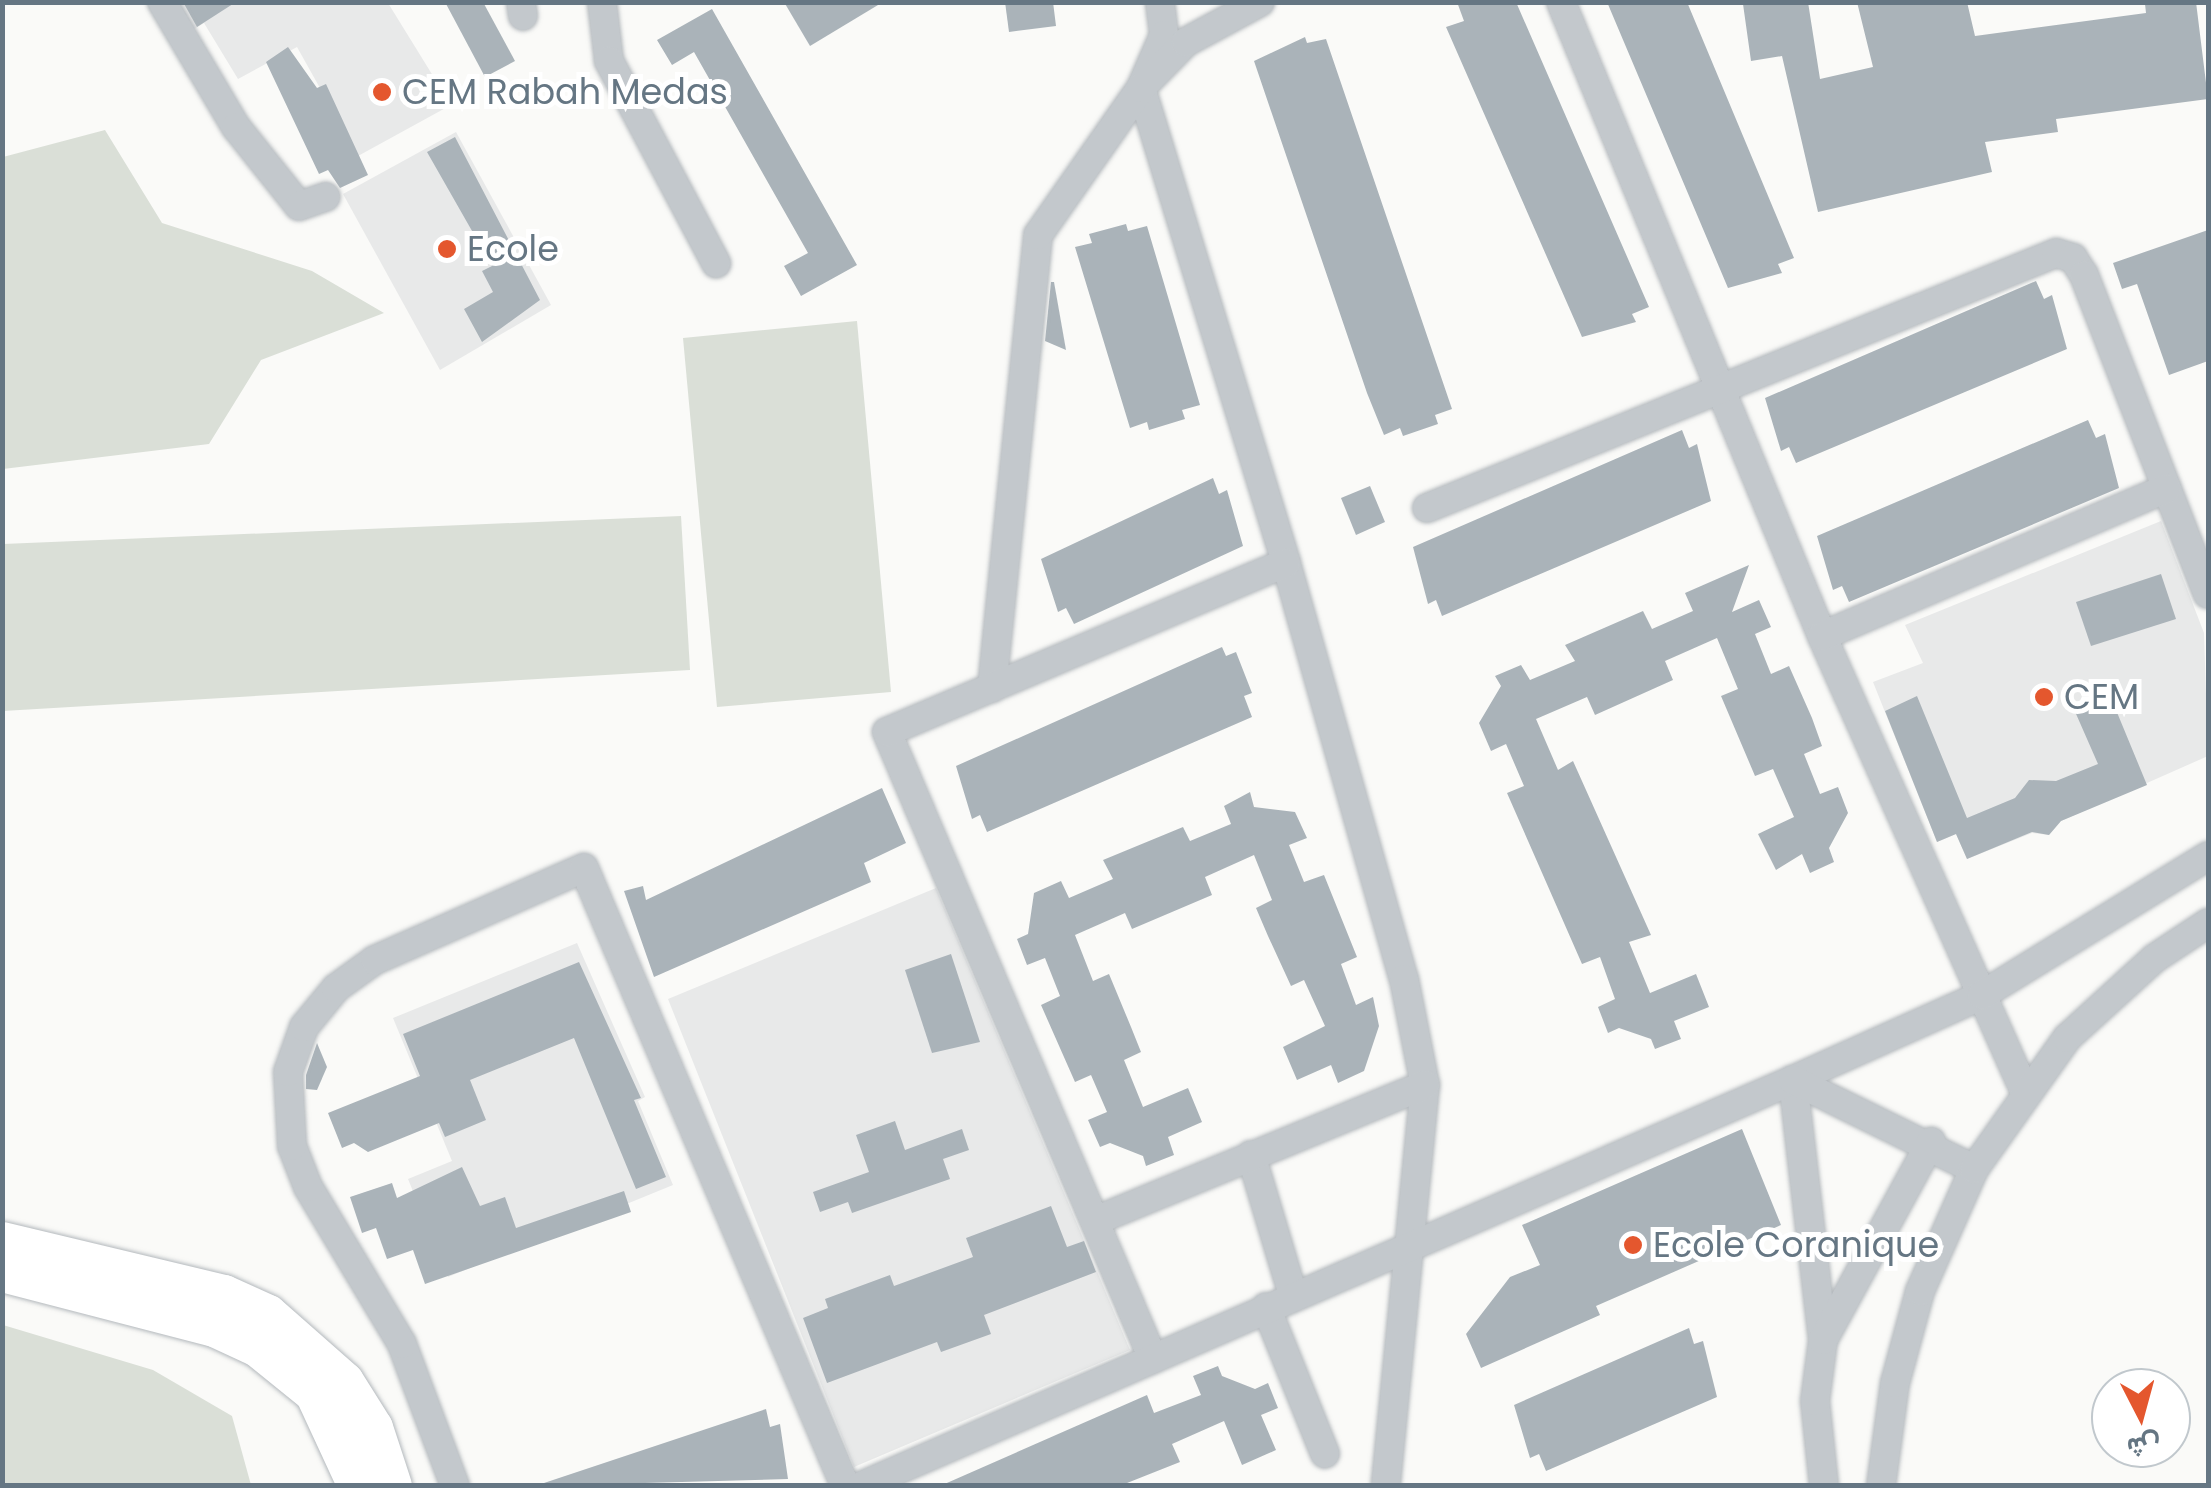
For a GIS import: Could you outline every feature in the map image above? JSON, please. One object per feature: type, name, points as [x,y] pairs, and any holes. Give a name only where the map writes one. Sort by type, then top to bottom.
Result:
[{"type":"highway","points":[[2,1242],[224,1296],[268,1315],[344,1382],[373,1428],[392,1486]]},
{"type":"highway","points":[[2,1272],[215,1326],[258,1347],[315,1393],[358,1486]]},
{"type":"street","points":[[162,2],[236,127],[300,206],[324,197]]},
{"type":"street","points":[[602,2],[609,61],[716,262]]},
{"type":"street","points":[[1160,2],[1164,35],[1142,88],[1286,563],[1404,979],[1425,1085],[1405,1244],[1386,1486]]},
{"type":"street","points":[[992,688],[1033,254],[1046,213],[1142,88],[1186,42],[1260,2]]},
{"type":"street","points":[[1561,2],[1723,387],[1822,636],[2025,1091]]},
{"type":"street","points":[[1426,508],[2056,254],[2073,258],[2084,275],[2208,594]]},
{"type":"street","points":[[1822,636],[2167,488]]},
{"type":"street","points":[[1153,1358],[886,732],[1286,563]]},
{"type":"street","points":[[861,1486],[1405,1244],[1793,1080],[1982,995],[2208,856]]},
{"type":"street","points":[[455,1486],[402,1344],[308,1187],[292,1146],[288,1072],[304,1027],[336,988],[375,960],[584,868],[845,1486]]},
{"type":"street","points":[[1881,1486],[1895,1383],[1920,1290],[1974,1169],[2025,1091],[2112,994],[2208,922]]},
{"type":"street","points":[[1793,1080],[1932,1142],[1974,1169]]},
{"type":"street","points":[[1793,1080],[1823,1340],[1815,1401],[1824,1486]]},
{"type":"street","points":[[1097,1220],[1425,1085]]},
{"type":"street","points":[[1823,1340],[1932,1142]]},
{"type":"street","points":[[1252,1155],[1293,1295]]},
{"type":"street","points":[[1266,1307],[1325,1454]]},
{"type":"shaded area","name":"CEM Rabah Medas","points":[[174,3],[388,3],[451,105],[358,156],[297,47],[238,79],[204,23],[191,31]]},
{"type":"shaded area","points":[[105,130],[162,223],[312,271],[384,313],[261,360],[209,444],[3,469],[3,157]]},
{"type":"shaded area","name":"Ecole","points":[[456,132],[551,305],[440,370],[343,194]]},
{"type":"shaded area","points":[[857,321],[891,692],[717,707],[683,338]]},
{"type":"shaded area","points":[[681,516],[690,670],[3,711],[3,544]]},
{"type":"shaded area","name":"CEM","points":[[2161,521],[2204,633],[2208,756],[2061,821],[2049,835],[2032,833],[1967,859],[1956,834],[1937,842],[1873,682],[1923,663],[1905,625]]},
{"type":"shaded area","points":[[936,888],[1130,1350],[854,1467],[668,999]]},
{"type":"shaded area","points":[[577,943],[645,1097],[638,1101],[673,1185],[448,1277],[408,1179],[452,1161],[393,1018]]},
{"type":"shaded area","points":[[3,1325],[153,1370],[232,1416],[251,1485],[3,1485]]},
{"type":"building","points":[[183,2],[236,2],[197,27]]},
{"type":"building","points":[[445,2],[483,2],[515,61],[485,77]]},
{"type":"building","points":[[784,2],[883,2],[810,46]]},
{"type":"building","points":[[1005,2],[1053,2],[1056,26],[1009,32]]},
{"type":"building","points":[[1457,2],[1516,2],[1649,307],[1632,314],[1636,322],[1582,337],[1446,27],[1464,21]]},
{"type":"building","points":[[1607,2],[1687,2],[1794,258],[1778,264],[1782,273],[1728,288]]},
{"type":"building","points":[[1808,2],[1820,79],[1873,67],[1857,2],[1967,2],[1975,36],[2146,13],[2145,4],[2196,2],[2208,99],[2056,119],[2058,132],[1985,142],[1992,172],[1818,212],[1782,56],[1751,61],[1743,4]]},
{"type":"building","points":[[712,9],[857,265],[801,296],[784,266],[808,253],[694,52],[672,65],[657,40]]},
{"type":"building","points":[[1305,37],[1307,43],[1326,39],[1452,409],[1435,415],[1438,424],[1403,436],[1400,428],[1384,435],[1367,393],[1254,61]]},
{"type":"building","points":[[288,47],[317,88],[326,84],[368,175],[340,188],[328,170],[319,174],[266,62]]},
{"type":"building","points":[[455,137],[540,300],[482,342],[464,309],[493,292],[482,271],[492,266],[427,152]]},
{"type":"building","points":[[1126,224],[1128,231],[1147,226],[1200,405],[1182,410],[1185,419],[1149,430],[1147,422],[1130,428],[1075,247],[1092,243],[1089,234]]},
{"type":"building","points":[[2208,230],[2208,361],[2169,375],[2137,284],[2122,289],[2113,263]]},
{"type":"building","points":[[2036,281],[2044,299],[2052,295],[2067,349],[1796,463],[1789,447],[1781,451],[1765,398]]},
{"type":"building","points":[[1054,282],[1066,350],[1045,341]]},
{"type":"building","points":[[2088,420],[2096,438],[2105,434],[2119,488],[1849,602],[1842,586],[1833,590],[1817,536]]},
{"type":"building","points":[[1682,430],[1689,448],[1697,444],[1711,501],[1442,616],[1436,600],[1428,604],[1413,547]]},
{"type":"building","points":[[1213,478],[1219,494],[1227,490],[1243,546],[1074,624],[1066,608],[1058,612],[1041,559]]},
{"type":"building","points":[[1370,486],[1385,522],[1356,535],[1341,498]]},
{"type":"building","points":[[1749,565],[1732,612],[1759,600],[1771,627],[1755,634],[1771,674],[1789,666],[1812,718],[1822,746],[1804,754],[1820,794],[1838,787],[1848,813],[1829,848],[1834,862],[1810,873],[1802,854],[1776,870],[1758,834],[1794,817],[1773,769],[1755,776],[1721,696],[1738,689],[1717,638],[1665,661],[1673,680],[1595,715],[1587,697],[1536,719],[1558,770],[1573,761],[1651,935],[1629,942],[1650,993],[1696,974],[1709,1007],[1674,1021],[1681,1039],[1655,1049],[1651,1039],[1619,1028],[1608,1033],[1598,1007],[1615,999],[1600,957],[1582,964],[1507,793],[1524,786],[1506,744],[1491,751],[1479,723],[1501,686],[1495,676],[1521,665],[1530,680],[1575,661],[1565,645],[1643,611],[1652,629],[1693,611],[1685,593]]},
{"type":"building","points":[[2161,574],[2176,619],[2091,646],[2076,602]]},
{"type":"building","points":[[1222,647],[1226,656],[1236,652],[1252,693],[1244,696],[1252,717],[987,832],[980,815],[972,819],[956,766]]},
{"type":"building","points":[[2109,693],[2147,785],[2061,821],[2049,835],[2032,832],[1967,859],[1956,834],[1937,842],[1885,711],[1917,696],[1967,818],[2015,798],[2029,780],[2056,781],[2098,764],[2073,707]]},
{"type":"building","points":[[882,788],[906,843],[864,863],[871,882],[654,977],[624,891],[643,886],[646,900]]},
{"type":"building","points":[[1250,792],[1254,807],[1295,812],[1307,838],[1289,845],[1304,882],[1324,875],[1357,957],[1341,964],[1356,1005],[1373,997],[1379,1026],[1364,1071],[1338,1083],[1331,1065],[1297,1080],[1283,1047],[1325,1026],[1304,980],[1291,986],[1256,908],[1272,900],[1254,855],[1205,877],[1212,895],[1132,929],[1125,913],[1075,935],[1093,981],[1109,974],[1141,1052],[1124,1060],[1143,1107],[1188,1088],[1202,1122],[1168,1137],[1174,1155],[1146,1166],[1143,1156],[1110,1143],[1100,1147],[1088,1120],[1107,1112],[1091,1075],[1075,1082],[1041,1005],[1060,996],[1045,958],[1027,965],[1017,939],[1028,934],[1034,893],[1061,881],[1069,898],[1113,879],[1103,860],[1183,827],[1190,841],[1231,824],[1224,806]]},
{"type":"building","points":[[951,954],[980,1042],[932,1053],[905,970]]},
{"type":"building","points":[[579,962],[641,1098],[634,1100],[666,1177],[636,1189],[574,1038],[470,1080],[486,1120],[445,1137],[439,1123],[368,1152],[354,1143],[342,1148],[328,1113],[420,1076],[403,1034]]},
{"type":"building","points":[[317,1043],[327,1067],[317,1090],[306,1089],[306,1075]]},
{"type":"building","points":[[895,1121],[905,1150],[962,1129],[969,1150],[943,1159],[950,1179],[852,1213],[848,1202],[820,1212],[813,1192],[869,1172],[856,1135]]},
{"type":"building","name":"Ecole Coranique","points":[[1742,1129],[1781,1225],[1596,1306],[1600,1315],[1481,1368],[1466,1334],[1510,1277],[1540,1265],[1522,1225]]},
{"type":"building","points":[[462,1167],[480,1206],[505,1197],[516,1228],[624,1191],[631,1212],[425,1284],[413,1250],[387,1259],[376,1228],[362,1233],[350,1197],[392,1183],[397,1198]]},
{"type":"building","points":[[1051,1206],[1067,1247],[1084,1241],[1096,1272],[984,1315],[991,1334],[941,1352],[937,1342],[827,1383],[803,1318],[828,1308],[825,1299],[890,1275],[894,1286],[973,1257],[966,1238]]},
{"type":"building","points":[[1689,1328],[1694,1344],[1703,1341],[1717,1397],[1546,1471],[1539,1454],[1530,1458],[1514,1405]]},
{"type":"building","points":[[1218,1366],[1222,1376],[1255,1389],[1268,1383],[1278,1408],[1261,1415],[1276,1450],[1242,1465],[1224,1421],[1172,1444],[1180,1462],[1122,1485],[940,1486],[1147,1395],[1154,1413],[1201,1395],[1193,1376]]},
{"type":"building","points":[[766,1409],[770,1427],[780,1424],[788,1479],[535,1486]]},
{"type":"place","name":"CEM Rabah Medas","points":[[382,92]]},
{"type":"place","name":"Ecole","points":[[447,249]]},
{"type":"place","name":"CEM","points":[[2044,697]]},
{"type":"place","name":"Ecole Coranique","points":[[1633,1245]]}]
